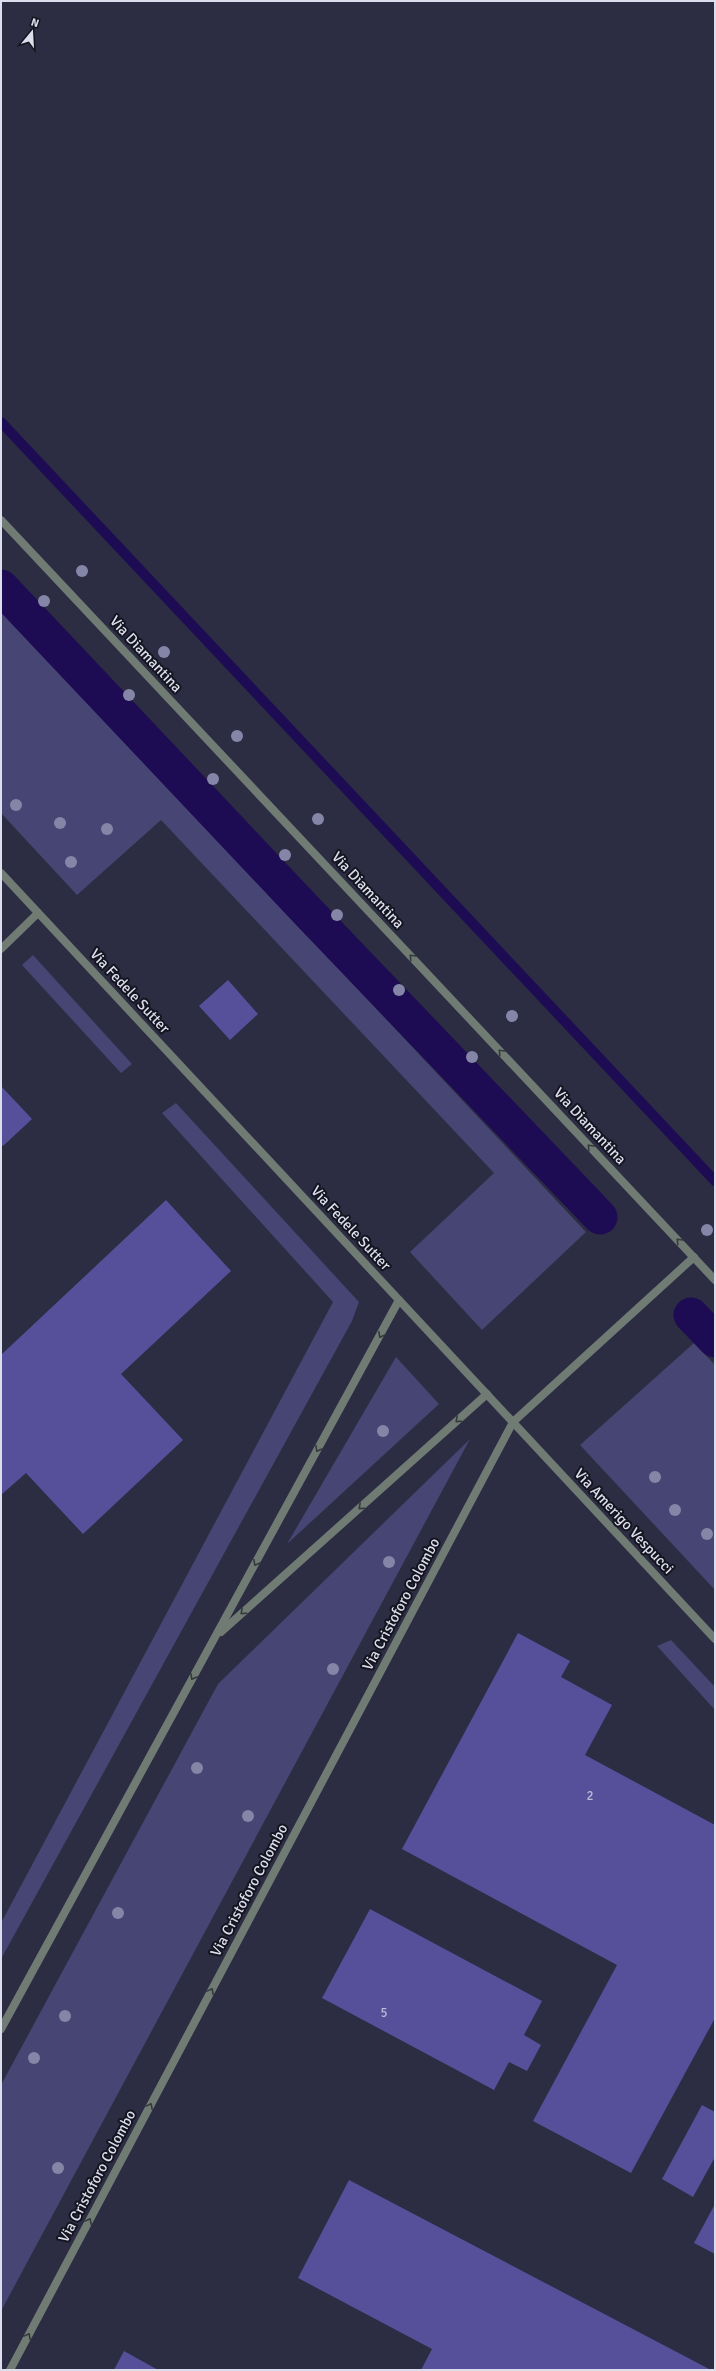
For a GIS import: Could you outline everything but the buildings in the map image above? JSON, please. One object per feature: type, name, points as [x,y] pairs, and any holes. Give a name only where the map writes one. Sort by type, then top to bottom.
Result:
[{"type":"street","name":"Via Diamantina","points":[[1,520],[715,1280]]},
{"type":"street","name":"Via Fedele Sutter","points":[[1,873],[513,1422]]},
{"type":"street","points":[[1,948],[38,913]]},
{"type":"street","points":[[513,1422],[694,1257]]},
{"type":"street","points":[[1,2029],[399,1300]]},
{"type":"street","points":[[215,1637],[487,1394]]},
{"type":"street","name":"Via Amerigo Vespucci","points":[[513,1422],[715,1639]]},
{"type":"street","name":"Via Cristoforo Colombo","points":[[10,2370],[513,1422]]},
{"type":"shaded area","points":[[1,609],[586,1232],[482,1330],[410,1252],[494,1173],[161,820],[77,895],[1,813]]},
{"type":"shaded area","points":[[33,955],[132,1064],[121,1073],[22,965]]},
{"type":"shaded area","points":[[176,1103],[359,1302],[352,1321],[1,1959],[1,1923],[333,1302],[162,1113]]},
{"type":"shaded area","points":[[694,1343],[715,1365],[715,1590],[580,1445]]},
{"type":"shaded area","points":[[396,1357],[439,1404],[287,1544]]},
{"type":"shaded area","points":[[470,1439],[1,2311],[1,2085],[218,1684]]},
{"type":"shaded area","points":[[671,1640],[715,1687],[715,1710],[657,1646]]},
{"type":"waterway","points":[[1,422],[715,1181]]},
{"type":"waterway","points":[[1,587],[307,911],[600,1217]]},
{"type":"waterway","points":[[691,1315],[715,1340]]}]
